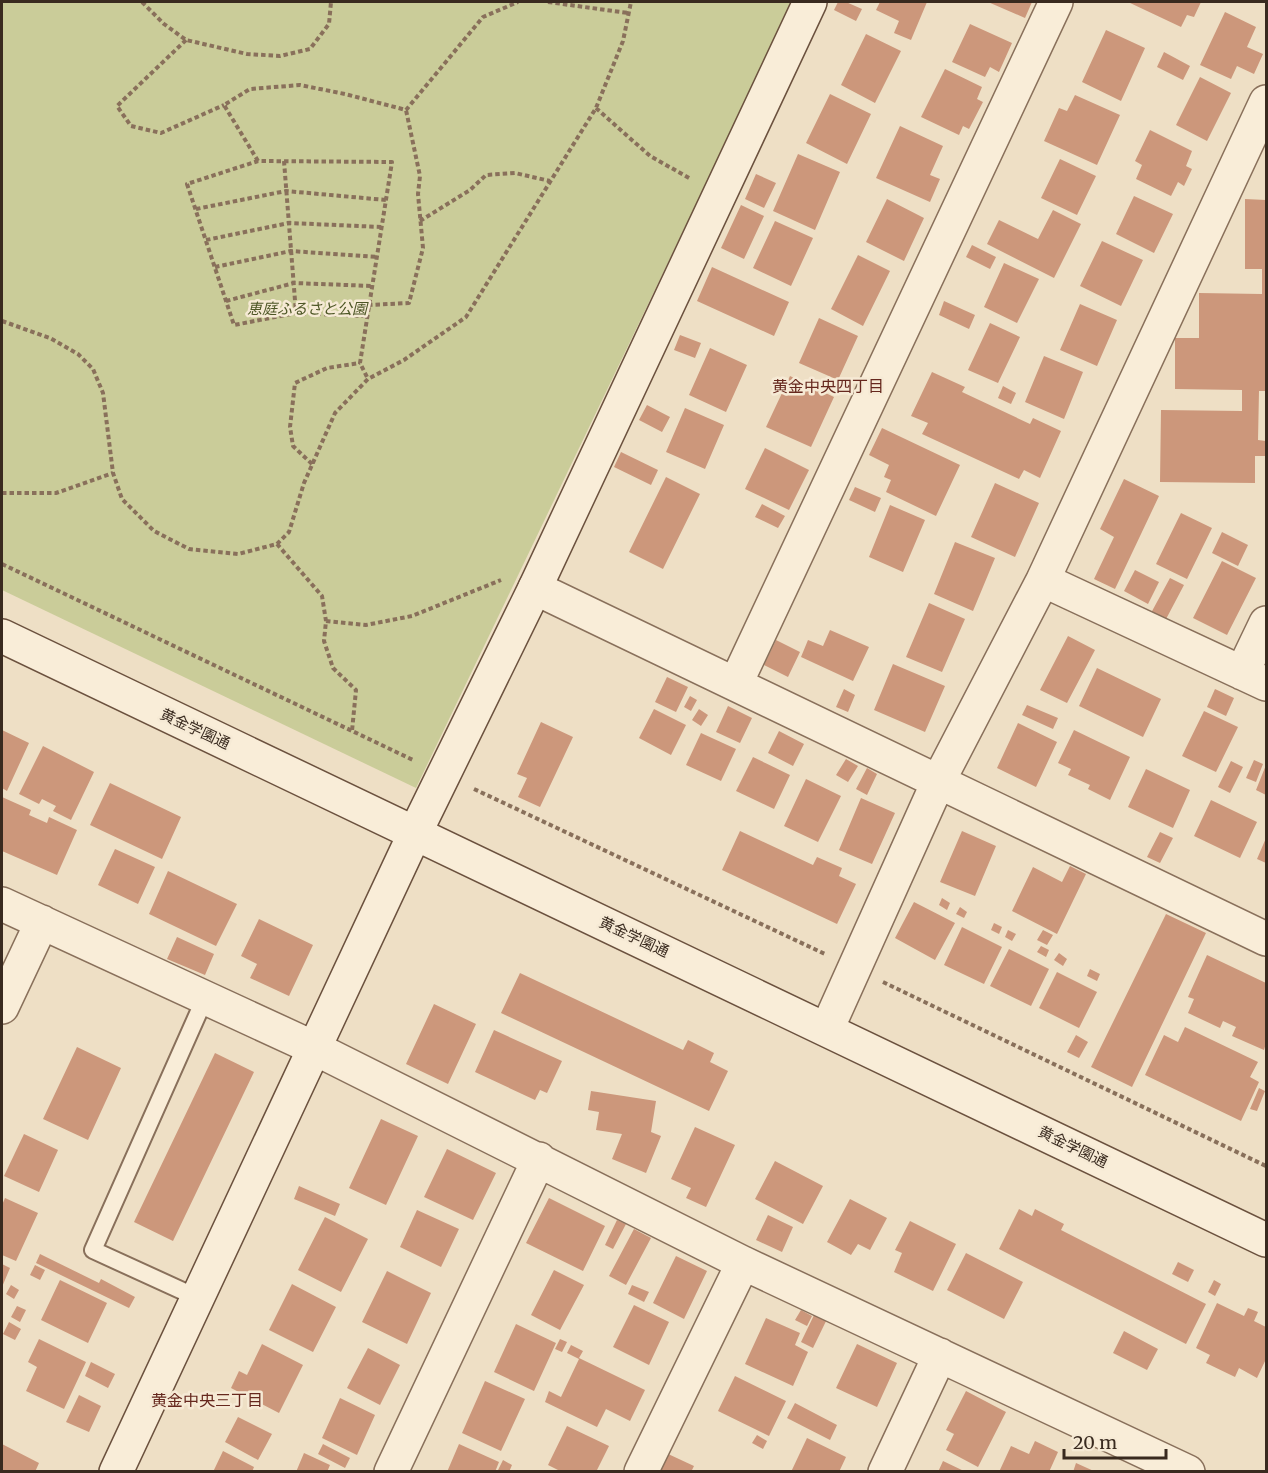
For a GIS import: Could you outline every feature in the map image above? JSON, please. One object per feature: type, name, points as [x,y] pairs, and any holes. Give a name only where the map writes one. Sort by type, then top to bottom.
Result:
[{"type":"street","points":[[116,1472],[444,775],[521,583],[810,2]]},
{"type":"street","points":[[736,683],[1056,2]]},
{"type":"street","points":[[827,1029],[939,780],[1043,580],[1266,102]]},
{"type":"street","points":[[1043,580],[1254,679],[1266,623]]},
{"type":"street","points":[[521,583],[939,780],[1266,939]]},
{"type":"street","name":"黄金学園通","points":[[2,636],[1266,1240]]},
{"type":"street","points":[[2,904],[314,1048],[744,1263],[1188,1472]]},
{"type":"street","points":[[2,1007],[42,922]]},
{"type":"street","points":[[392,1472],[539,1159]]},
{"type":"street","points":[[641,1472],[744,1263]]},
{"type":"street","points":[[885,1472],[940,1355]]},
{"type":"lane","points":[[198,1298],[93,1250],[206,998]]},
{"type":"path","points":[[141,2],[164,24],[186,40],[247,54],[280,56],[310,49],[329,24],[331,2]]},
{"type":"path","points":[[406,110],[483,17],[518,2]]},
{"type":"path","points":[[548,2],[628,13]]},
{"type":"path","points":[[2,321],[50,338],[78,354],[93,369],[103,393],[112,473],[122,499],[154,531],[189,549],[238,554],[277,544],[289,532],[312,464],[335,413],[368,379],[404,360],[466,317],[596,108],[623,41],[631,2]]},
{"type":"path","points":[[186,40],[117,106],[131,126],[162,133],[224,105],[250,89],[300,85],[406,110]]},
{"type":"path","points":[[224,105],[258,161]]},
{"type":"path","points":[[596,108],[650,156],[697,182]]},
{"type":"path","points":[[368,305],[409,303],[423,248],[418,194],[420,176],[406,110]]},
{"type":"path","points":[[366,316],[296,313],[234,325],[187,184],[258,161],[392,162],[360,363],[368,379]]},
{"type":"path","points":[[284,161],[296,313]]},
{"type":"path","points":[[420,221],[470,190],[486,175],[515,173],[551,181]]},
{"type":"path","points":[[196,209],[286,191],[386,200]]},
{"type":"path","points":[[206,240],[289,223],[382,227]]},
{"type":"path","points":[[215,267],[291,251],[377,257]]},
{"type":"path","points":[[226,301],[294,284],[372,286]]},
{"type":"path","points":[[312,464],[292,446],[290,427],[295,383],[327,368],[360,363]]},
{"type":"path","points":[[2,493],[56,493],[112,473]]},
{"type":"path","points":[[277,544],[322,596],[326,621],[324,641],[333,668],[356,690],[352,731]]},
{"type":"path","points":[[2,564],[855,968],[1266,1166]]},
{"type":"path","points":[[326,621],[366,625],[412,616],[521,583]]},
{"type":"green space","name":"恵庭ふるさと公園","points":[[2,2],[793,2],[416,788],[2,590]]},
{"type":"building","points":[[838,2],[846,2],[862,9],[856,21],[834,10]]},
{"type":"building","points":[[880,2],[927,2],[911,40],[894,33],[899,21],[876,10]]},
{"type":"building","points":[[988,2],[1032,2],[1025,18]]},
{"type":"building","points":[[1128,2],[1201,2],[1194,17],[1187,15],[1181,27]]},
{"type":"building","points":[[1225,12],[1256,27],[1247,47],[1263,54],[1254,74],[1237,66],[1231,79],[1200,65]]},
{"type":"building","points":[[970,24],[1012,43],[999,72],[990,67],[985,77],[952,62]]},
{"type":"building","points":[[1106,30],[1145,48],[1121,101],[1082,82]]},
{"type":"building","points":[[866,34],[901,51],[875,103],[841,85]]},
{"type":"building","points":[[1164,52],[1190,66],[1183,80],[1157,67]]},
{"type":"building","points":[[945,69],[982,87],[977,99],[983,102],[969,129],[963,126],[959,135],[921,117]]},
{"type":"building","points":[[1200,77],[1231,93],[1207,141],[1176,125]]},
{"type":"building","points":[[830,94],[871,114],[847,164],[806,143]]},
{"type":"building","points":[[1075,95],[1120,115],[1097,165],[1044,141],[1059,108],[1067,111]]},
{"type":"building","points":[[900,126],[943,146],[930,175],[940,179],[930,202],[876,178]]},
{"type":"building","points":[[1150,130],[1192,151],[1186,166],[1192,169],[1184,186],[1178,182],[1171,196],[1136,179],[1142,165],[1135,161]]},
{"type":"building","points":[[798,154],[840,172],[815,230],[773,211]]},
{"type":"building","points":[[1060,159],[1096,176],[1077,215],[1041,198]]},
{"type":"building","points":[[756,174],[776,183],[764,208],[745,199]]},
{"type":"building","points":[[1134,196],[1173,214],[1154,253],[1116,234]]},
{"type":"building","points":[[887,199],[924,218],[904,261],[866,242]]},
{"type":"building","points":[[1245,199],[1266,200],[1266,391],[1259,391],[1258,440],[1266,441],[1266,456],[1255,456],[1255,483],[1160,482],[1161,410],[1242,411],[1242,390],[1175,389],[1175,338],[1199,338],[1199,293],[1262,294],[1262,269],[1245,269]]},
{"type":"building","points":[[741,205],[764,216],[744,259],[721,248]]},
{"type":"building","points":[[1053,210],[1081,224],[1054,278],[987,244],[999,220],[1038,239]]},
{"type":"building","points":[[775,221],[813,238],[791,286],[753,268]]},
{"type":"building","points":[[1102,241],[1143,260],[1121,306],[1080,286]]},
{"type":"building","points":[[972,245],[996,257],[990,269],[966,257]]},
{"type":"building","points":[[858,255],[890,271],[863,326],[831,309]]},
{"type":"building","points":[[1004,263],[1039,279],[1017,323],[984,307]]},
{"type":"building","points":[[712,267],[789,302],[774,336],[697,301]]},
{"type":"building","points":[[944,301],[975,315],[969,329],[939,315]]},
{"type":"building","points":[[1080,304],[1117,320],[1097,366],[1060,350]]},
{"type":"building","points":[[819,318],[858,336],[838,380],[799,363]]},
{"type":"building","points":[[990,323],[1020,337],[998,383],[968,370]]},
{"type":"building","points":[[680,335],[701,343],[695,358],[674,350]]},
{"type":"building","points":[[710,348],[747,365],[726,412],[689,395]]},
{"type":"building","points":[[1044,356],[1083,372],[1064,419],[1025,402]]},
{"type":"building","points":[[932,372],[965,387],[962,392],[1030,424],[1033,418],[1061,431],[1040,478],[1024,470],[1019,479],[922,434],[928,423],[911,416]]},
{"type":"building","points":[[790,376],[834,397],[811,447],[766,427]]},
{"type":"building","points":[[1003,386],[1016,393],[1011,404],[998,398]]},
{"type":"building","points":[[647,405],[670,417],[662,432],[639,420]]},
{"type":"building","points":[[685,408],[724,425],[705,469],[666,452]]},
{"type":"building","points":[[882,428],[960,465],[936,516],[886,492],[891,480],[884,477],[889,465],[869,455]]},
{"type":"building","points":[[765,448],[809,470],[789,510],[745,489]]},
{"type":"building","points":[[621,452],[658,470],[651,485],[614,467]]},
{"type":"building","points":[[666,477],[700,494],[663,569],[629,552]]},
{"type":"building","points":[[1124,479],[1159,496],[1115,589],[1094,579],[1114,537],[1100,529]]},
{"type":"building","points":[[995,483],[1039,503],[1015,557],[971,537]]},
{"type":"building","points":[[855,487],[881,498],[875,512],[849,500]]},
{"type":"building","points":[[762,504],[785,516],[778,528],[755,517]]},
{"type":"building","points":[[890,505],[925,520],[903,572],[869,557]]},
{"type":"building","points":[[1181,513],[1212,528],[1187,579],[1156,564]]},
{"type":"building","points":[[1222,532],[1248,545],[1238,566],[1212,553]]},
{"type":"building","points":[[955,542],[995,558],[973,611],[934,594]]},
{"type":"building","points":[[1222,561],[1256,578],[1227,635],[1193,618]]},
{"type":"building","points":[[1135,570],[1159,582],[1148,604],[1124,591]]},
{"type":"building","points":[[1170,578],[1184,585],[1165,621],[1151,613]]},
{"type":"building","points":[[929,603],[965,619],[942,672],[906,657]]},
{"type":"building","points":[[830,630],[869,647],[853,681],[801,657],[808,640],[823,646]]},
{"type":"building","points":[[1068,636],[1095,650],[1067,703],[1040,690]]},
{"type":"building","points":[[776,640],[800,652],[788,677],[764,665]]},
{"type":"building","points":[[893,664],[945,686],[925,732],[874,710]]},
{"type":"building","points":[[1097,668],[1161,699],[1143,737],[1079,706]]},
{"type":"building","points":[[667,677],[688,687],[676,712],[655,702]]},
{"type":"building","points":[[844,689],[855,695],[848,712],[836,707]]},
{"type":"building","points":[[1215,689],[1234,698],[1226,716],[1207,707]]},
{"type":"building","points":[[690,696],[697,700],[691,711],[684,707]]},
{"type":"building","points":[[1027,705],[1058,718],[1053,729],[1022,715]]},
{"type":"building","points":[[728,706],[752,718],[740,743],[716,732]]},
{"type":"building","points":[[654,709],[686,725],[671,755],[639,738]]},
{"type":"building","points":[[699,709],[708,715],[701,726],[692,720]]},
{"type":"building","points":[[1204,711],[1238,727],[1216,772],[1182,756]]},
{"type":"building","points":[[541,722],[573,737],[540,807],[518,797],[527,778],[517,774]]},
{"type":"building","points":[[1018,723],[1057,742],[1036,787],[997,768]]},
{"type":"building","points":[[2,730],[29,743],[7,791],[2,788]]},
{"type":"building","points":[[1074,730],[1130,757],[1110,800],[1088,789],[1090,785],[1068,775],[1071,769],[1058,763]]},
{"type":"building","points":[[779,731],[804,744],[793,766],[768,753]]},
{"type":"building","points":[[701,733],[736,749],[721,781],[686,765]]},
{"type":"building","points":[[43,746],[94,772],[71,820],[53,811],[56,806],[42,799],[39,804],[19,794]]},
{"type":"building","points":[[753,757],[790,775],[774,809],[736,791]]},
{"type":"building","points":[[846,759],[858,766],[848,782],[836,775]]},
{"type":"building","points":[[1254,760],[1263,764],[1256,782],[1246,778]]},
{"type":"building","points":[[1231,761],[1243,767],[1230,793],[1218,787]]},
{"type":"building","points":[[1266,765],[1266,795],[1256,790]]},
{"type":"building","points":[[867,768],[877,774],[867,795],[856,789]]},
{"type":"building","points":[[1146,769],[1190,790],[1173,828],[1128,807]]},
{"type":"building","points":[[806,779],[841,796],[818,842],[784,826]]},
{"type":"building","points":[[110,783],[181,817],[162,859],[90,825]]},
{"type":"building","points":[[2,797],[31,810],[29,815],[47,823],[49,817],[77,830],[57,875],[2,851]]},
{"type":"building","points":[[861,798],[895,813],[872,864],[839,850]]},
{"type":"building","points":[[1211,800],[1257,822],[1240,858],[1194,836]]},
{"type":"building","points":[[740,831],[813,865],[817,857],[842,868],[839,876],[856,884],[837,924],[722,870]]},
{"type":"building","points":[[962,831],[996,846],[975,896],[940,882]]},
{"type":"building","points":[[1160,832],[1173,838],[1160,863],[1147,857]]},
{"type":"building","points":[[1266,838],[1266,863],[1257,859]]},
{"type":"building","points":[[115,849],[155,867],[138,904],[98,885]]},
{"type":"building","points":[[1070,866],[1086,874],[1057,934],[1012,911],[1033,867],[1062,882]]},
{"type":"building","points":[[168,871],[237,904],[216,946],[149,914]]},
{"type":"building","points":[[942,898],[950,903],[947,910],[939,905]]},
{"type":"building","points":[[914,902],[955,923],[935,960],[895,938]]},
{"type":"building","points":[[960,907],[967,912],[964,918],[956,914]]},
{"type":"building","points":[[1166,914],[1206,933],[1132,1087],[1091,1067]]},
{"type":"building","points":[[259,919],[313,945],[289,996],[250,978],[257,964],[241,956]]},
{"type":"building","points":[[994,923],[1002,927],[999,934],[991,930]]},
{"type":"building","points":[[962,927],[1002,947],[984,984],[944,965]]},
{"type":"building","points":[[1008,930],[1016,934],[1012,941],[1005,937]]},
{"type":"building","points":[[1043,930],[1053,935],[1047,945],[1037,940]]},
{"type":"building","points":[[177,937],[214,954],[205,975],[167,959]]},
{"type":"building","points":[[1041,946],[1049,950],[1046,957],[1037,952]]},
{"type":"building","points":[[1009,949],[1049,969],[1031,1006],[990,986]]},
{"type":"building","points":[[1059,953],[1067,959],[1063,966],[1054,960]]},
{"type":"building","points":[[1207,955],[1266,983],[1264,1050],[1232,1036],[1236,1027],[1223,1021],[1220,1028],[1188,1013],[1194,999],[1188,997]]},
{"type":"building","points":[[1090,969],[1100,974],[1097,981],[1087,976]]},
{"type":"building","points":[[1057,972],[1097,992],[1079,1028],[1039,1008]]},
{"type":"building","points":[[520,973],[683,1050],[688,1040],[714,1053],[710,1062],[728,1071],[709,1111],[501,1013]]},
{"type":"building","points":[[434,1004],[476,1024],[448,1084],[406,1064]]},
{"type":"building","points":[[1185,1027],[1258,1062],[1250,1077],[1259,1082],[1241,1121],[1145,1075],[1164,1035],[1178,1042]]},
{"type":"building","points":[[494,1030],[562,1061],[547,1093],[540,1090],[535,1100],[475,1072]]},
{"type":"building","points":[[1076,1035],[1088,1042],[1079,1058],[1067,1052]]},
{"type":"building","points":[[77,1047],[121,1068],[88,1140],[43,1119]]},
{"type":"building","points":[[215,1053],[254,1072],[173,1241],[134,1222]]},
{"type":"building","points":[[1259,1088],[1265,1091],[1257,1111],[1250,1109]]},
{"type":"building","points":[[591,1091],[656,1101],[651,1132],[661,1136],[646,1173],[612,1159],[622,1134],[596,1130],[599,1112],[588,1110]]},
{"type":"building","points":[[381,1119],[418,1136],[386,1205],[349,1188]]},
{"type":"building","points":[[695,1127],[735,1145],[706,1207],[686,1198],[691,1188],[671,1179]]},
{"type":"building","points":[[24,1134],[58,1150],[39,1192],[4,1176]]},
{"type":"building","points":[[447,1149],[496,1173],[473,1220],[424,1197]]},
{"type":"building","points":[[775,1161],[823,1186],[803,1224],[755,1199]]},
{"type":"building","points":[[299,1186],[340,1204],[335,1216],[294,1199]]},
{"type":"building","points":[[5,1198],[38,1213],[16,1261],[2,1255],[2,1205]]},
{"type":"building","points":[[549,1198],[605,1226],[583,1271],[526,1243]]},
{"type":"building","points":[[850,1199],[887,1218],[870,1250],[858,1244],[851,1255],[827,1242]]},
{"type":"building","points":[[1019,1209],[1032,1216],[1035,1209],[1064,1224],[1061,1230],[1206,1304],[1186,1344],[999,1249]]},
{"type":"building","points":[[417,1210],[459,1229],[441,1267],[400,1247]]},
{"type":"building","points":[[768,1215],[793,1227],[782,1252],[756,1240]]},
{"type":"building","points":[[325,1217],[368,1239],[341,1292],[298,1270]]},
{"type":"building","points":[[617,1220],[626,1224],[613,1249],[605,1245]]},
{"type":"building","points":[[910,1221],[956,1244],[933,1291],[894,1272],[902,1253],[895,1250]]},
{"type":"building","points":[[634,1229],[651,1238],[626,1285],[609,1276]]},
{"type":"building","points":[[966,1253],[1023,1282],[1004,1319],[947,1290]]},
{"type":"building","points":[[40,1254],[99,1283],[101,1279],[135,1297],[129,1308],[36,1263]]},
{"type":"building","points":[[676,1256],[707,1271],[684,1319],[653,1303]]},
{"type":"building","points":[[1178,1262],[1194,1270],[1188,1282],[1172,1274]]},
{"type":"building","points":[[2,1264],[10,1268],[2,1287]]},
{"type":"building","points":[[35,1265],[45,1270],[40,1280],[30,1275]]},
{"type":"building","points":[[554,1270],[584,1285],[560,1330],[531,1315]]},
{"type":"building","points":[[387,1271],[431,1293],[407,1344],[362,1322]]},
{"type":"building","points":[[60,1280],[107,1303],[88,1343],[41,1320]]},
{"type":"building","points":[[1214,1280],[1221,1284],[1215,1296],[1208,1292]]},
{"type":"building","points":[[292,1284],[336,1307],[313,1352],[269,1330]]},
{"type":"building","points":[[11,1285],[19,1290],[14,1299],[6,1294]]},
{"type":"building","points":[[632,1285],[649,1292],[644,1302],[628,1294]]},
{"type":"building","points":[[1217,1303],[1244,1316],[1248,1308],[1258,1312],[1254,1321],[1266,1327],[1266,1359],[1257,1378],[1239,1368],[1235,1377],[1206,1363],[1210,1355],[1196,1348]]},
{"type":"building","points":[[634,1305],[669,1322],[649,1365],[613,1347]]},
{"type":"building","points":[[17,1306],[26,1310],[20,1322],[11,1317]]},
{"type":"building","points":[[801,1310],[812,1316],[807,1326],[795,1320]]},
{"type":"building","points":[[816,1311],[828,1317],[813,1348],[801,1342]]},
{"type":"building","points":[[766,1318],[800,1333],[795,1345],[808,1352],[793,1386],[745,1364]]},
{"type":"building","points":[[9,1322],[21,1329],[15,1340],[3,1334]]},
{"type":"building","points":[[516,1324],[556,1343],[534,1391],[494,1372]]},
{"type":"building","points":[[1124,1331],[1158,1349],[1147,1370],[1113,1353]]},
{"type":"building","points":[[39,1339],[86,1362],[64,1409],[26,1391],[37,1367],[28,1362]]},
{"type":"building","points":[[560,1339],[567,1342],[562,1352],[555,1349]]},
{"type":"building","points":[[262,1344],[303,1365],[279,1413],[231,1388],[239,1371],[247,1375]]},
{"type":"building","points":[[857,1344],[897,1363],[877,1407],[836,1388]]},
{"type":"building","points":[[571,1345],[583,1351],[579,1358],[645,1390],[630,1421],[606,1409],[597,1427],[545,1402],[549,1391],[561,1397],[579,1359],[567,1353]]},
{"type":"building","points":[[368,1348],[400,1365],[380,1405],[347,1388]]},
{"type":"building","points":[[91,1362],[115,1374],[108,1388],[85,1376]]},
{"type":"building","points":[[735,1376],[786,1401],[769,1436],[718,1411]]},
{"type":"building","points":[[485,1381],[525,1399],[501,1451],[462,1433]]},
{"type":"building","points":[[966,1391],[1006,1412],[978,1467],[946,1450],[954,1434],[946,1430]]},
{"type":"building","points":[[79,1395],[101,1406],[89,1432],[66,1422]]},
{"type":"building","points":[[340,1398],[375,1415],[357,1455],[322,1438]]},
{"type":"building","points":[[795,1403],[837,1425],[830,1440],[787,1418]]},
{"type":"building","points":[[238,1417],[272,1434],[258,1460],[225,1442]]},
{"type":"building","points":[[567,1426],[609,1446],[596,1472],[562,1472],[548,1465]]},
{"type":"building","points":[[757,1435],[767,1441],[763,1449],[752,1443]]},
{"type":"building","points":[[807,1438],[846,1457],[839,1472],[791,1472]]},
{"type":"building","points":[[1035,1441],[1058,1452],[1049,1472],[999,1472],[1011,1446],[1029,1454]]},
{"type":"building","points":[[2,1444],[39,1463],[35,1472],[2,1472]]},
{"type":"building","points":[[323,1444],[350,1458],[345,1468],[318,1454]]},
{"type":"building","points":[[459,1444],[499,1462],[495,1472],[447,1472]]},
{"type":"building","points":[[223,1451],[254,1467],[252,1472],[213,1472]]},
{"type":"building","points":[[304,1453],[330,1465],[327,1472],[296,1472]]},
{"type":"building","points":[[666,1453],[694,1466],[691,1472],[663,1472],[658,1469]]},
{"type":"building","points":[[503,1460],[512,1465],[509,1472],[498,1470]]},
{"type":"building","points":[[943,1461],[966,1472],[938,1472]]},
{"type":"building","points":[[1076,1463],[1096,1472],[1073,1472]]},
{"type":"district","name":"黄金中央四丁目","points":[[828,386]]},
{"type":"district","name":"黄金中央三丁目","points":[[207,1400]]}]
